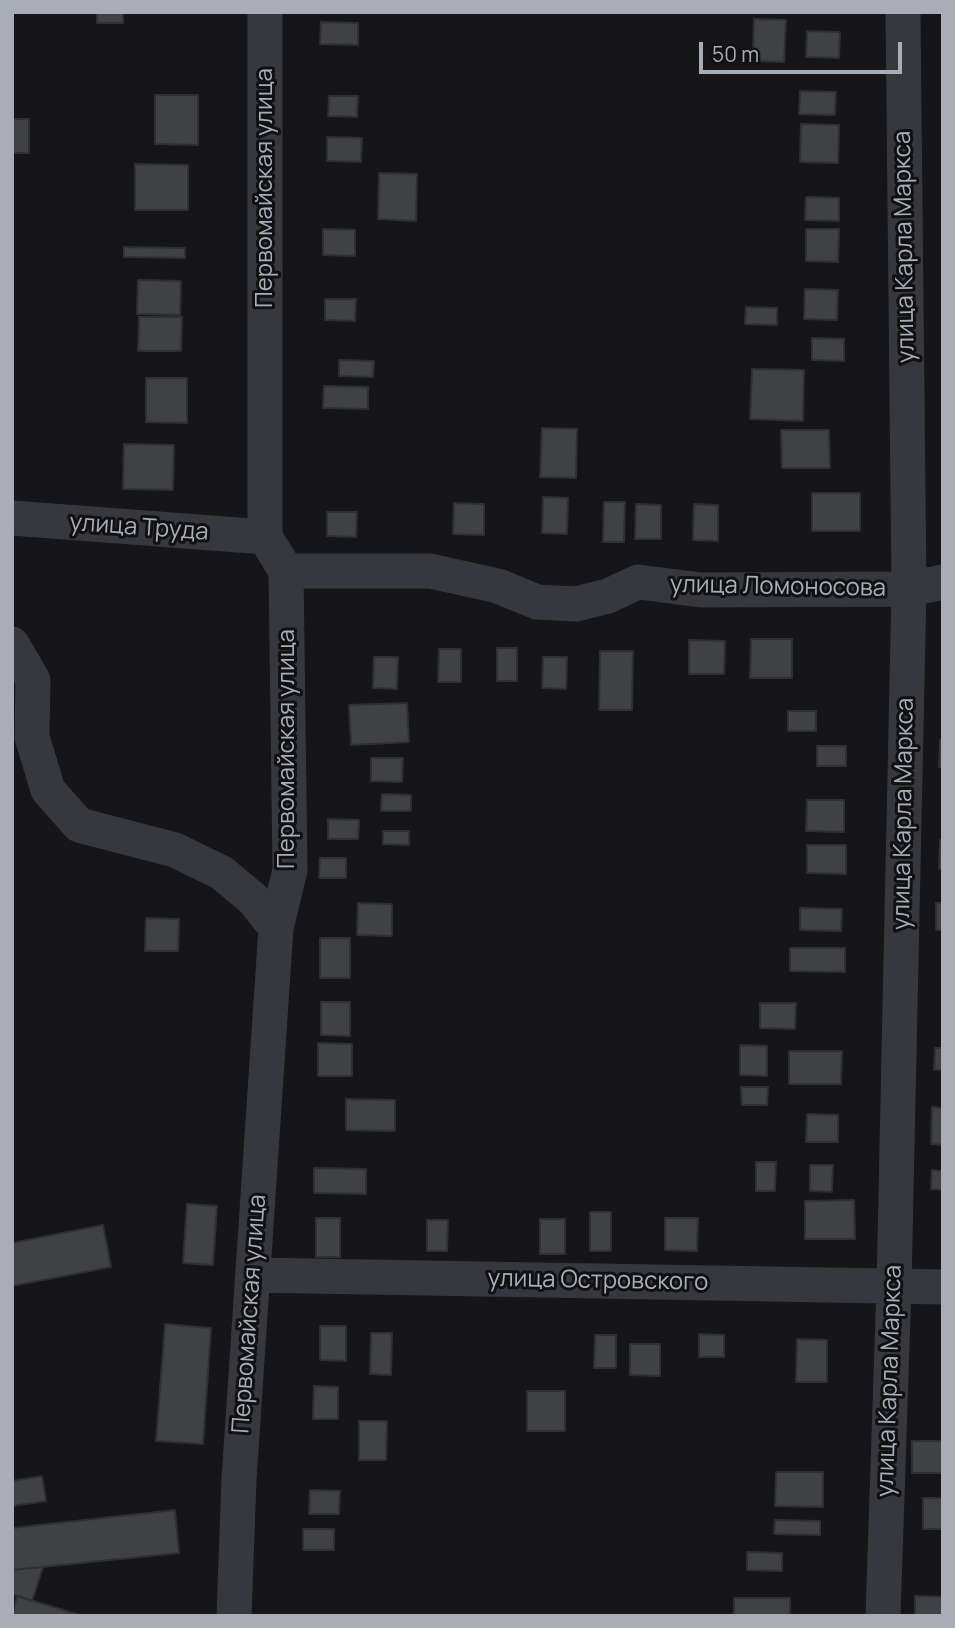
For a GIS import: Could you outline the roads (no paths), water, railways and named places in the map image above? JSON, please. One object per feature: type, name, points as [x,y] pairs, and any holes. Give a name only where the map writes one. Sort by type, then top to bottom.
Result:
[{"type":"street","name":"Первомайская улица","points":[[265,12],[265,537]]},
{"type":"street","name":"улица Карла Маркса","points":[[883,1616],[894,1286],[909,589],[903,12]]},
{"type":"street","name":"улица Труда","points":[[12,518],[265,537]]},
{"type":"street","points":[[265,537],[286,571]]},
{"type":"street","name":"Первомайская улица","points":[[234,1616],[239,1479],[276,928],[290,870],[286,571]]},
{"type":"street","name":"улица Ломоносова","points":[[286,571],[430,571],[510,591],[537,602],[576,604],[617,592],[638,582],[701,590],[909,589],[943,583]]},
{"type":"street","points":[[12,645],[33,680],[32,737],[48,790],[79,825],[174,850],[222,873],[253,899],[276,928]]},
{"type":"street","name":"улица Островского","points":[[253,1275],[943,1287]]}]
